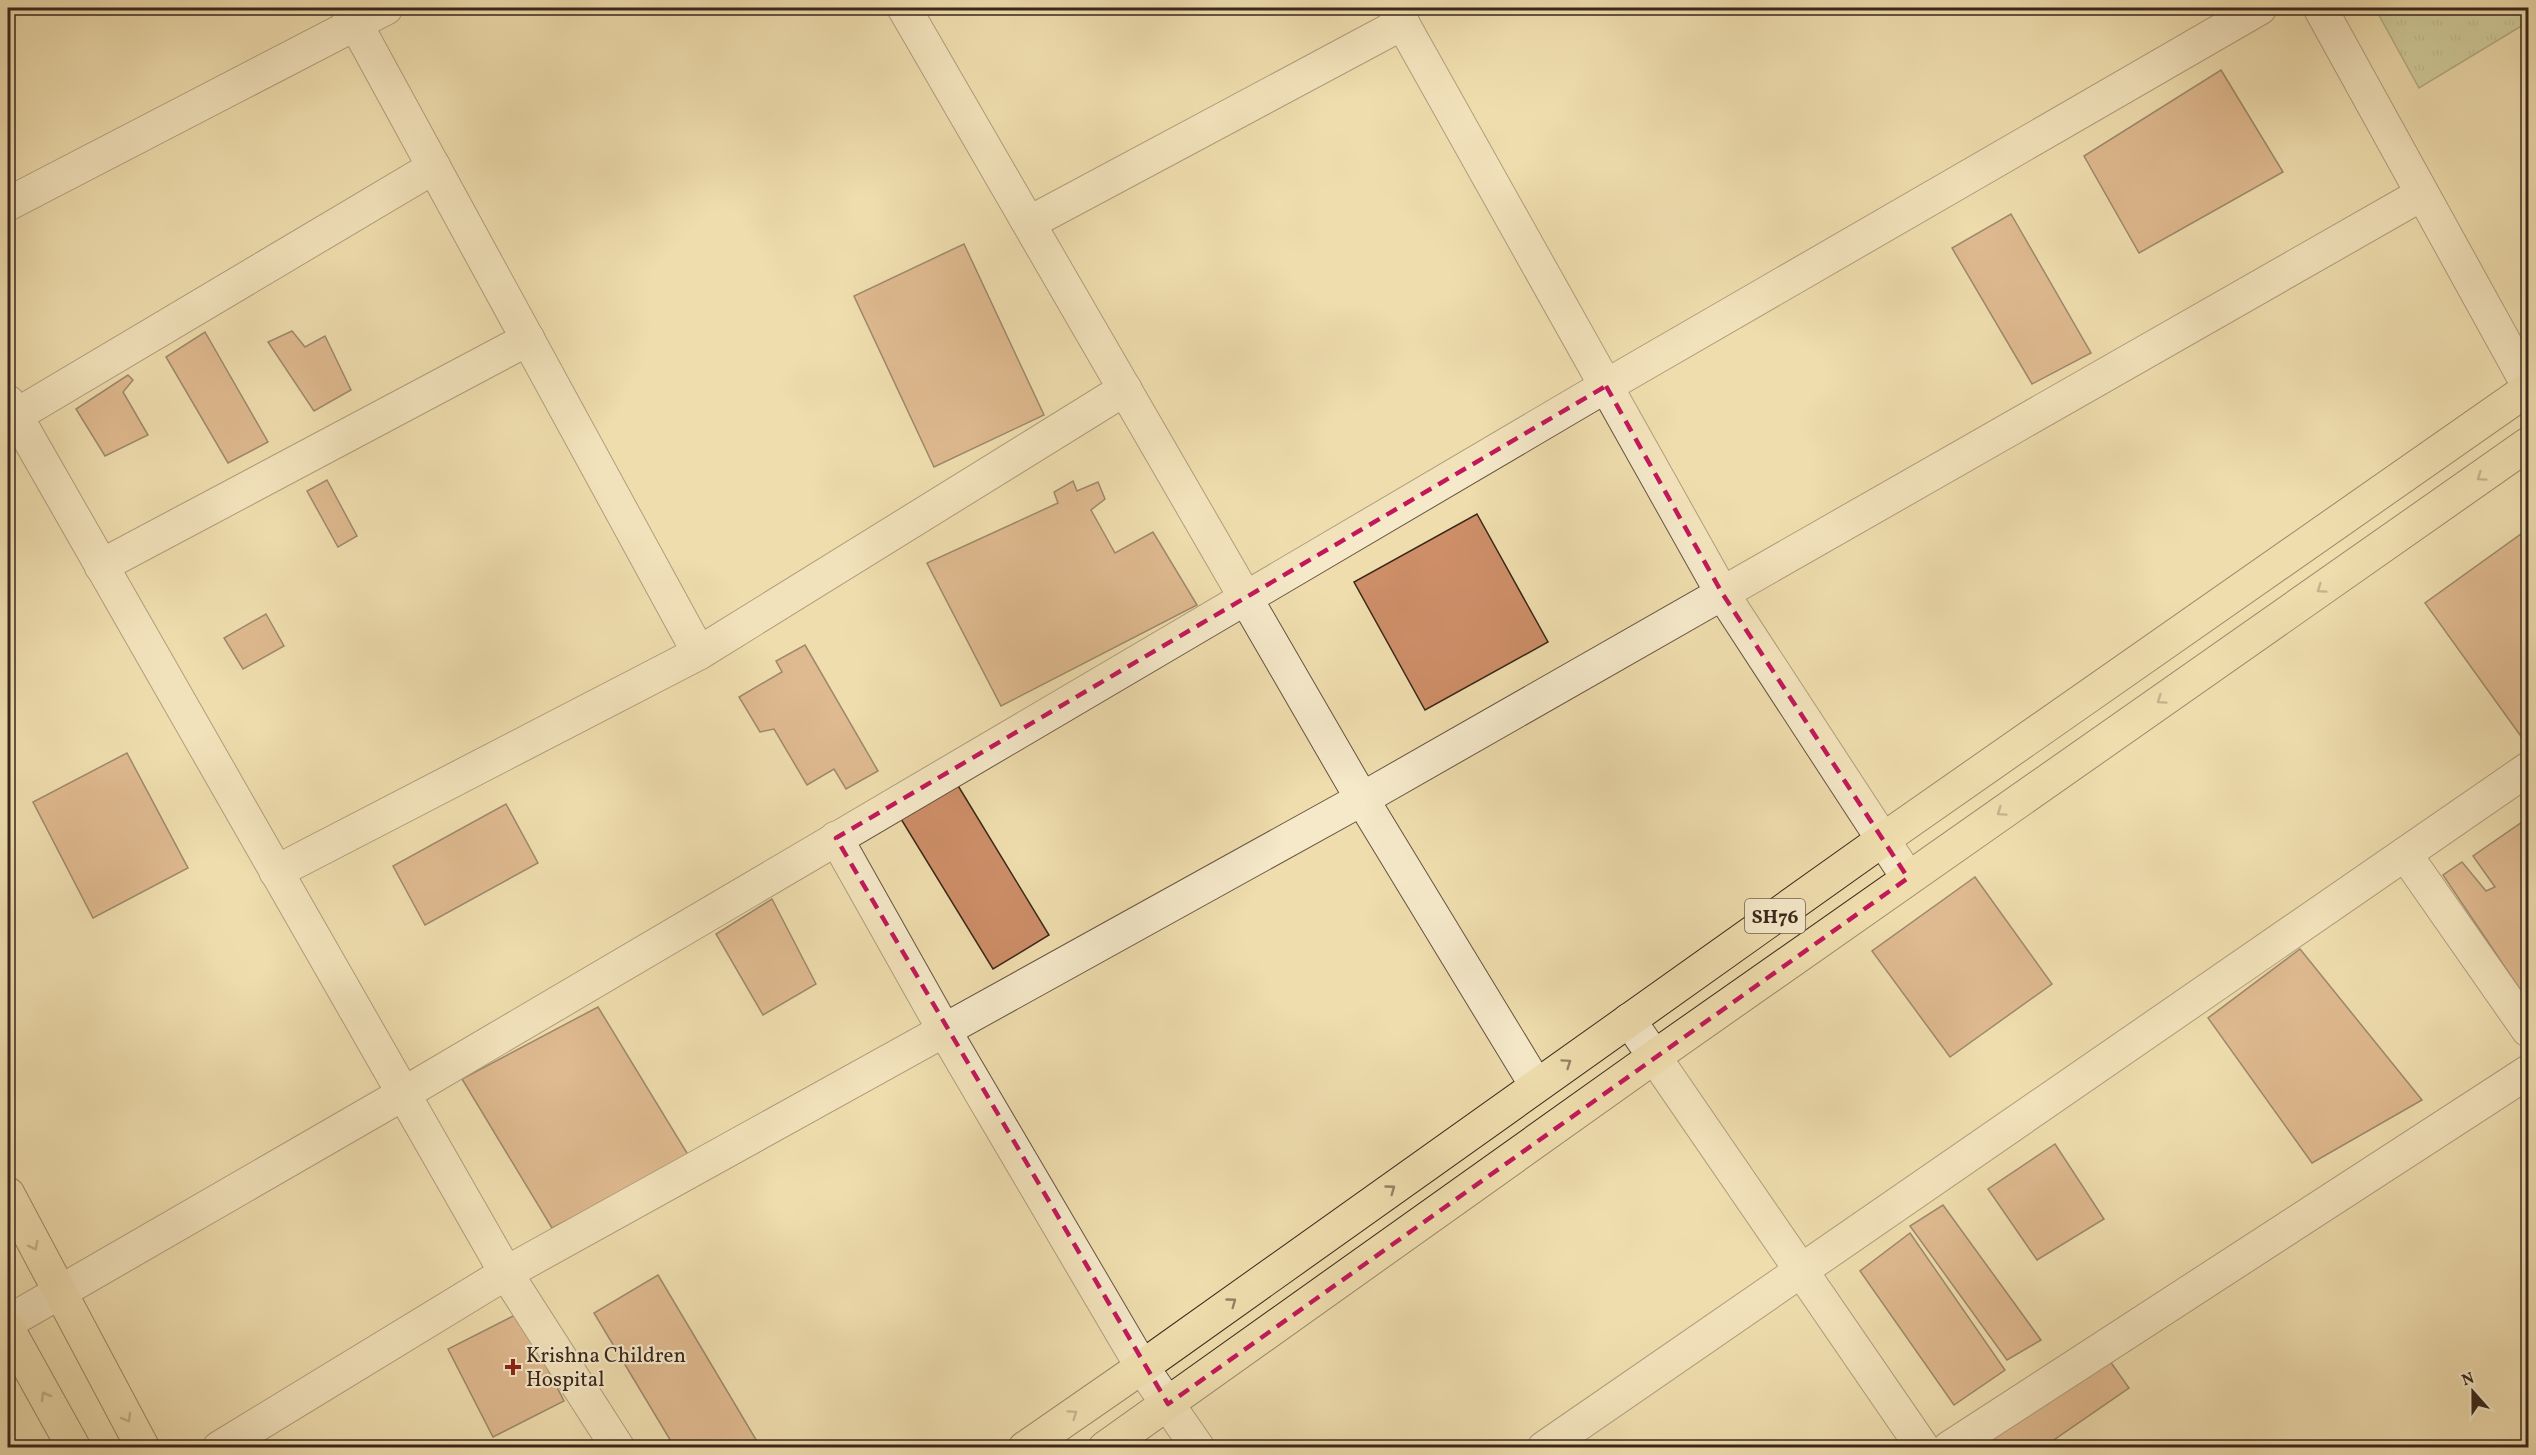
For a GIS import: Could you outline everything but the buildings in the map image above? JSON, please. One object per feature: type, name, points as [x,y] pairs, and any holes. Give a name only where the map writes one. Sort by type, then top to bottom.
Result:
[{"type":"main road","name":"SH76","points":[[1025,1448],[1881,841],[2529,387]]},
{"type":"main road","name":"SH76","points":[[1105,1448],[1654,1057],[2529,444]]},
{"type":"main road","points":[[8,1194],[58,1292],[143,1448]]},
{"type":"main road","points":[[8,1329],[74,1448]]},
{"type":"street","points":[[8,204],[351,15],[386,8]]},
{"type":"street","points":[[904,8],[1362,799],[1536,1085]]},
{"type":"street","points":[[8,1322],[403,1094],[1606,386],[2260,8]]},
{"type":"street","points":[[2320,8],[2529,387]]},
{"type":"street","points":[[351,15],[699,653]]},
{"type":"street","points":[[1029,223],[1398,15],[1722,593],[1881,841],[1908,878]]},
{"type":"street","points":[[434,167],[11,409],[506,1273],[618,1448]]},
{"type":"street","points":[[219,1448],[506,1273],[1362,799],[2422,194]]},
{"type":"street","points":[[101,566],[528,339]]},
{"type":"street","points":[[276,872],[699,653],[1125,389]]},
{"type":"street","points":[[1545,1448],[2529,769]]},
{"type":"street","points":[[836,838],[944,1030],[1142,1366],[1198,1448]]},
{"type":"street","points":[[2405,854],[2529,1030]]},
{"type":"street","points":[[1629,1020],[1923,1448]]},
{"type":"street","points":[[1948,1448],[2529,1072]]},
{"type":"highlighted area","points":[[1606,386],[1722,593],[1908,878],[1168,1404],[836,838]]},
{"type":"green space","points":[[2375,8],[2528,8],[2528,22],[2419,88]]},
{"type":"place","name":"Krishna Children Hospital","points":[[513,1367]]}]
